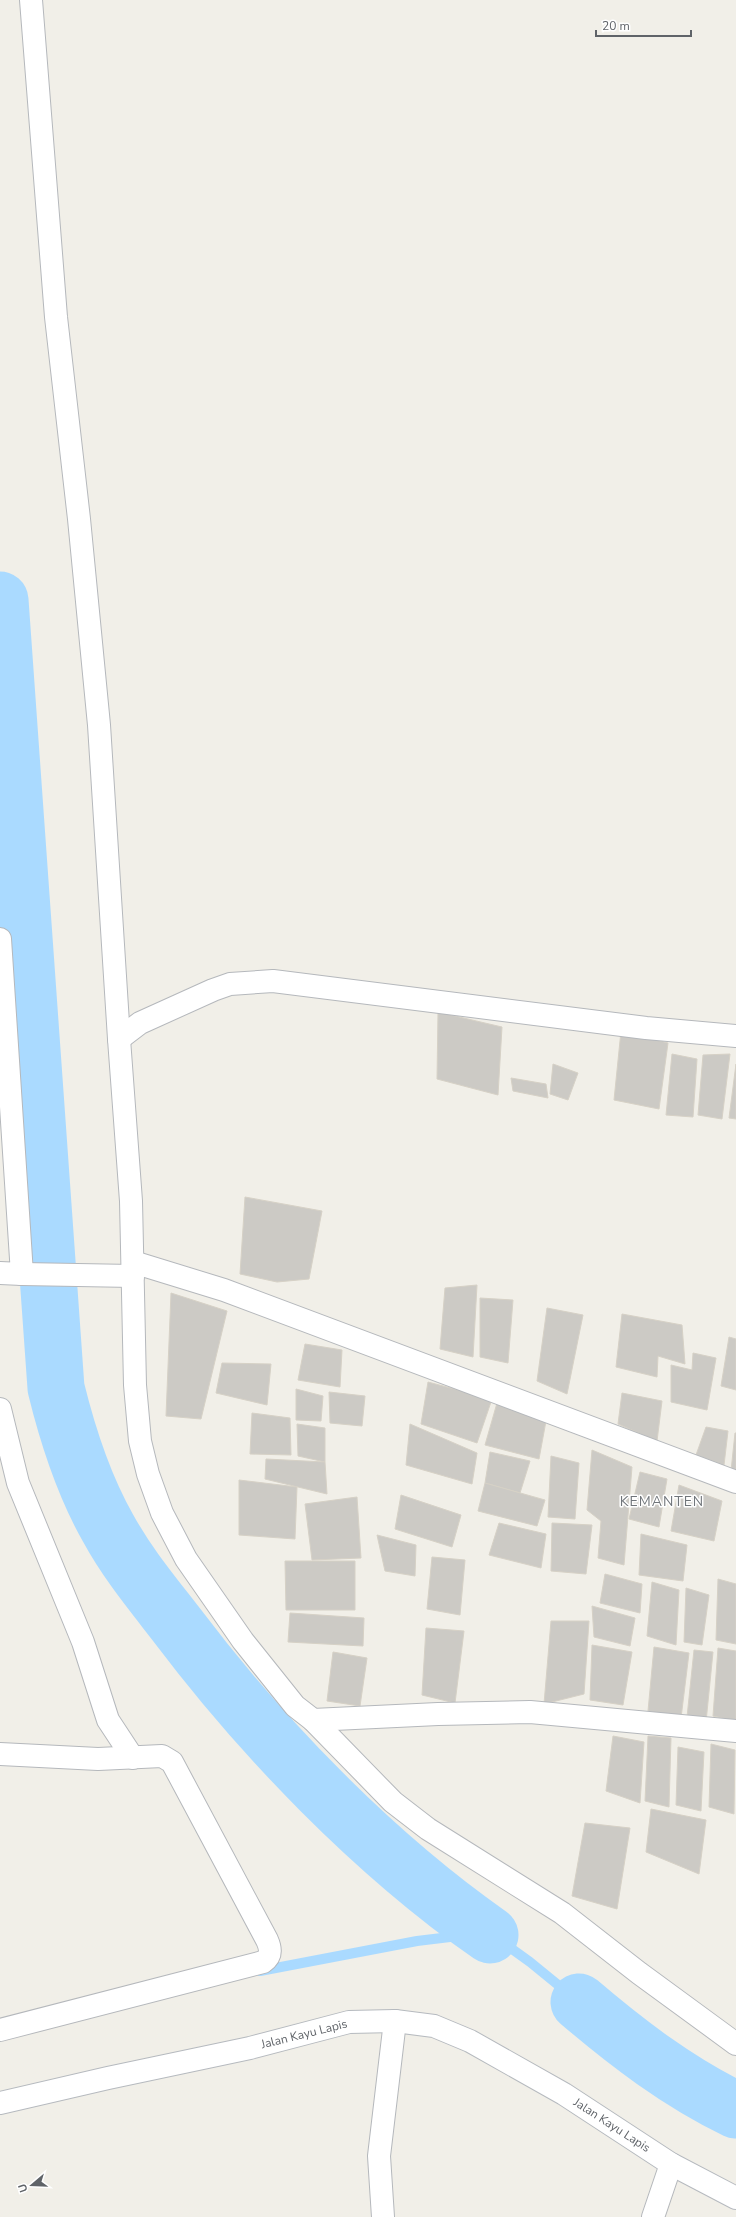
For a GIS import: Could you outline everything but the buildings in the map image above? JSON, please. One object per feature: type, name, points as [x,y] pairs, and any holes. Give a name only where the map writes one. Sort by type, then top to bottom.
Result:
[{"type":"street","points":[[32,0],[56,317],[79,519],[99,725],[118,1040],[131,1201],[135,1385],[140,1442],[148,1474],[162,1513],[194,1570],[243,1641],[296,1706],[313,1720],[393,1802],[428,1829],[541,1898],[671,1997],[736,2044]]},
{"type":"street","points":[[0,939],[22,1274]]},
{"type":"street","points":[[118,1040],[140,1023],[213,990],[230,984],[273,981],[646,1028],[736,1036]]},
{"type":"street","points":[[0,1273],[89,1275],[133,1269],[224,1290],[736,1482]]},
{"type":"street","points":[[0,1409],[18,1483],[83,1642],[108,1720],[133,1758]]},
{"type":"street","points":[[313,1720],[438,1714],[530,1712],[736,1731]]},
{"type":"street","points":[[0,1754],[98,1759],[162,1756],[172,1762],[270,1946],[268,1959],[263,1962],[0,2030]]},
{"type":"street","points":[[383,2217],[379,2156],[394,2021]]},
{"type":"street","name":"Jalan Kayu Lapis","points":[[0,2104],[108,2078],[250,2048],[348,2022],[394,2021],[434,2026],[470,2041],[564,2094],[671,2164],[736,2198]]},
{"type":"street","points":[[653,2217],[671,2164]]},
{"type":"waterway","points":[[0,600],[56,1388],[77,1460],[99,1511],[123,1553],[140,1578],[209,1667],[245,1709],[321,1792],[362,1831],[446,1903],[490,1935]]},
{"type":"waterway","points":[[260,1971],[417,1941],[483,1933],[494,1936],[530,1962],[579,2002]]},
{"type":"waterway","points":[[579,2002],[634,2047],[654,2061],[694,2087],[736,2110]]},
{"type":"district","name":"KEMANTEN","points":[[662,1501]]}]
